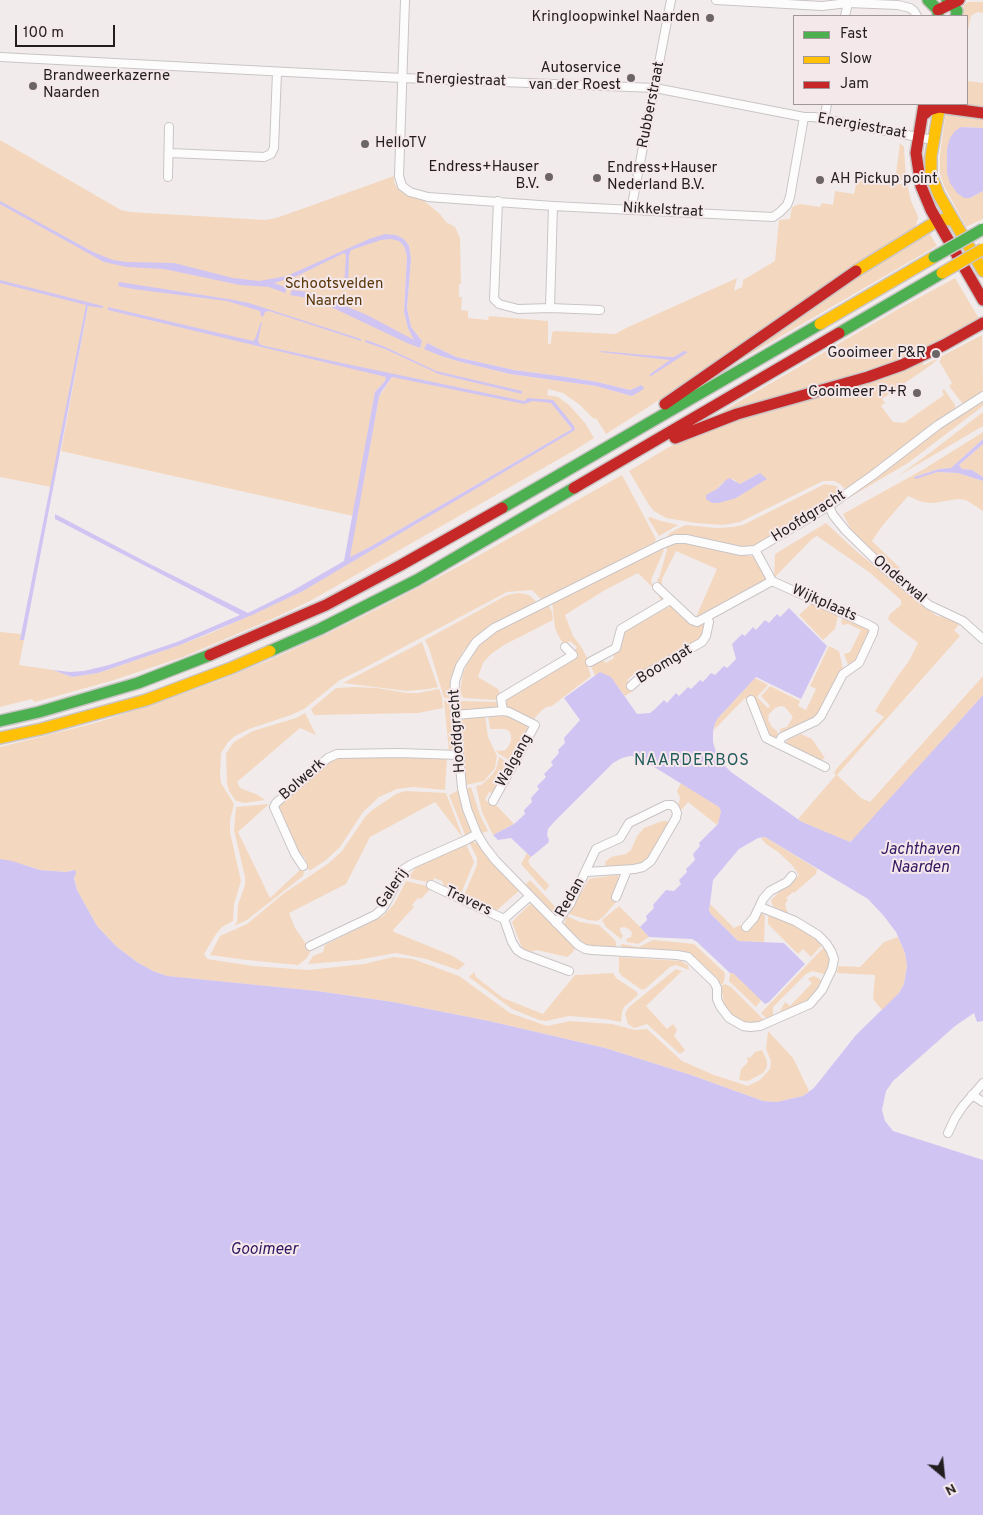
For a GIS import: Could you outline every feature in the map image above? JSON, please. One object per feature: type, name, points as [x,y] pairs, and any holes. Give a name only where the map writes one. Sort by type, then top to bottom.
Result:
[{"type":"main road","points":[[928,0],[938,13],[953,1],[957,11],[956,15]]},
{"type":"main road","points":[[939,105],[930,162],[933,182],[983,271]]},
{"type":"main road","points":[[983,113],[939,105],[929,110],[923,110],[916,159],[918,175],[927,201],[983,300]]},
{"type":"main road","points":[[597,452],[879,256],[937,221],[954,221]]},
{"type":"main road","points":[[0,722],[138,683],[281,626],[326,605],[401,565],[983,229]]},
{"type":"main road","points":[[0,738],[41,729],[146,700],[232,668],[320,630],[416,580],[983,249]]},
{"type":"main road","points":[[632,455],[737,414],[868,377],[902,365],[944,345],[983,323]]},
{"type":"street","points":[[402,78],[405,0]]},
{"type":"street","name":"Rubberstraat","points":[[631,210],[656,88],[671,0]]},
{"type":"street","points":[[716,0],[822,6],[848,3],[898,5],[910,8],[916,15]]},
{"type":"street","points":[[845,15],[848,3]]},
{"type":"street","name":"Energiestraat","points":[[0,57],[402,78],[656,88],[933,140]]},
{"type":"street","points":[[170,153],[264,157],[271,154],[274,148],[277,72]]},
{"type":"street","name":"Nikkelstraat","points":[[402,78],[399,176],[402,186],[410,192],[428,197],[553,206],[773,217],[787,205],[790,197],[804,117]]},
{"type":"street","points":[[824,120],[827,105]]},
{"type":"street","points":[[168,178],[169,128]]},
{"type":"street","points":[[498,201],[494,298],[499,304],[518,309],[600,310]]},
{"type":"street","points":[[550,308],[553,206]]},
{"type":"street","name":"Hoofdgracht","points":[[760,907],[795,921],[818,936],[826,943],[834,959],[832,969],[822,990],[810,1004],[760,1026],[750,1027],[735,1022],[724,1013],[717,999],[717,988],[714,982],[688,957],[584,949],[578,945],[496,861],[477,834],[464,798],[459,755],[454,698],[455,681],[460,666],[476,642],[494,628],[671,540],[686,539],[741,552],[755,550],[829,506],[938,425],[983,396]]},
{"type":"street","name":"Onderwal","points":[[829,506],[846,531],[884,568],[929,605],[963,621],[983,639]]},
{"type":"street","points":[[707,617],[772,581],[755,550]]},
{"type":"street","name":"Wijkplaats","points":[[772,581],[869,624],[874,628],[859,663],[843,674],[821,716],[816,721],[782,737],[778,744]]},
{"type":"street","name":"Boomgat","points":[[631,686],[642,676],[702,642],[706,636],[709,622],[707,617],[695,622],[657,587]]},
{"type":"street","points":[[590,662],[616,648],[621,629],[670,600]]},
{"type":"street","points":[[503,711],[501,698],[573,655],[565,647]]},
{"type":"street","points":[[751,700],[766,738],[825,767]]},
{"type":"street","name":"Walgang","points":[[455,715],[503,711],[535,725],[493,801]]},
{"type":"street","name":"Bolwerk","points":[[303,866],[294,854],[274,807],[276,803],[328,758],[338,754],[399,752],[459,755]]},
{"type":"street","name":"Redan","points":[[556,923],[570,904],[596,849],[620,838],[629,822],[666,805],[672,805],[675,808],[676,818],[651,862],[642,867],[627,870],[586,872]]},
{"type":"street","name":"Galerij","points":[[310,946],[375,915],[382,909],[404,869],[477,834]]},
{"type":"street","points":[[616,897],[627,870]]},
{"type":"street","points":[[746,927],[754,918],[763,899],[770,891],[787,882],[792,876]]},
{"type":"street","name":"Travers","points":[[431,885],[504,920],[512,942],[517,950],[523,954],[569,971]]},
{"type":"street","name":"Travers","points":[[504,920],[530,896]]},
{"type":"street","points":[[948,1133],[955,1118],[983,1083]]},
{"type":"street","points":[[972,1095],[983,1102]]},
{"type":"green space","points":[[968,2],[983,2],[983,13],[977,12],[971,16],[968,30],[968,15],[961,15],[964,5]]},
{"type":"green space","points":[[968,81],[983,83],[983,109],[968,104]]},
{"type":"green space","points":[[946,111],[983,115],[983,128],[961,127],[970,198],[983,191],[983,219],[966,227],[944,186],[940,174],[940,155]]},
{"type":"green space","name":"Schootsvelden Naarden","points":[[0,140],[121,210],[130,212],[266,220],[394,176],[397,188],[423,200],[440,214],[446,222],[455,227],[460,238],[461,284],[459,284],[459,297],[462,297],[461,310],[468,311],[468,318],[488,320],[489,316],[548,321],[548,345],[551,343],[552,332],[555,331],[615,334],[737,278],[734,291],[742,287],[743,280],[775,261],[779,220],[790,219],[792,207],[800,204],[820,207],[822,203],[833,205],[835,191],[854,194],[856,185],[862,180],[894,186],[907,183],[911,201],[917,214],[918,218],[915,229],[695,377],[606,434],[596,418],[594,419],[580,405],[563,393],[548,389],[547,395],[558,397],[569,405],[585,423],[594,438],[310,601],[183,657],[111,681],[39,701],[34,702],[32,699],[0,707],[0,632],[21,634],[20,640],[24,640],[19,665],[53,670],[72,677],[98,673],[180,645],[303,591],[575,429],[551,403],[572,429],[368,548],[349,557],[379,397],[392,377],[385,381],[375,392],[353,516],[61,451],[87,305],[51,487],[0,477]],"holes":[[[399,241],[409,246],[411,259],[407,308],[411,327],[422,341],[415,341],[408,328],[404,312],[407,256],[404,246]],[[427,343],[456,357],[514,370],[597,382],[630,390],[642,386],[632,396],[596,386],[510,374],[441,356]]]},
{"type":"green space","points":[[900,143],[904,147],[906,179],[895,181]]},
{"type":"green space","points":[[929,232],[937,246],[716,374],[814,305]]},
{"type":"green space","points":[[955,278],[981,322],[929,350],[704,422],[900,308]]},
{"type":"green space","points":[[982,335],[983,391],[962,403],[949,386],[952,383],[939,361],[941,360],[940,357]]},
{"type":"green space","points":[[938,358],[931,365],[882,399],[885,403],[881,406],[893,422],[904,423],[944,395],[942,391],[944,389],[955,405],[955,408],[846,490],[834,481],[823,481],[740,522],[723,525],[696,523],[666,518],[654,511],[629,471],[669,447],[708,430],[922,361],[924,365]],"holes":[[[760,473],[766,479],[736,498],[717,489],[722,483],[733,479],[740,484]]]},
{"type":"green space","points":[[983,400],[983,406],[908,463],[851,495],[951,421]]},
{"type":"green space","points":[[983,412],[983,426],[898,476],[931,452]]},
{"type":"green space","points":[[983,432],[983,439],[951,468],[939,469],[914,477],[937,472],[958,473],[983,481],[983,511],[966,500],[958,499],[933,503],[922,502],[908,496],[872,541],[901,569],[902,572],[899,574],[853,533],[843,514],[924,469]]},
{"type":"green space","points":[[983,444],[983,477],[972,470],[962,469],[959,465]]},
{"type":"green space","points":[[622,475],[656,539],[655,542],[542,600],[532,590],[507,592],[340,680],[304,709],[249,729],[228,742],[221,753],[220,774],[221,783],[234,804],[230,820],[230,832],[241,881],[234,904],[233,921],[222,927],[204,954],[207,959],[253,966],[308,970],[364,964],[393,957],[413,959],[459,976],[510,1013],[547,1026],[570,1021],[612,1024],[635,1030],[647,1029],[682,1061],[714,1075],[748,1086],[760,1080],[770,1069],[771,1061],[766,1049],[768,1031],[793,1058],[809,1091],[803,1096],[777,1102],[763,1101],[691,1075],[605,1048],[489,1021],[393,1002],[317,991],[167,976],[137,962],[117,947],[97,926],[77,890],[73,870],[66,872],[40,870],[25,865],[0,905],[0,747],[95,723],[152,705],[272,659],[331,632],[467,562]]},
{"type":"green space","points":[[825,484],[836,486],[843,492],[827,505],[761,543],[738,547],[691,535],[680,534],[666,538],[670,533],[687,525],[716,528],[743,525]]},
{"type":"green space","points":[[648,518],[678,525],[659,536]]},
{"type":"green space","points":[[826,523],[856,551],[926,608],[937,616],[956,621],[959,625],[954,630],[960,636],[837,775],[861,798],[870,802],[983,676],[983,695],[856,837],[849,842],[798,819],[836,775],[834,773],[837,768],[884,717],[875,711],[909,661],[918,643],[888,619],[890,614],[901,605],[901,600],[869,572],[817,536],[774,578],[775,554]]},
{"type":"green space","points":[[687,542],[738,555],[753,556],[765,576],[765,582],[760,585],[759,583],[696,617],[717,569],[676,551],[660,587],[657,580],[667,550],[666,547],[675,543]]},
{"type":"green space","points":[[662,548],[664,550],[651,580],[655,589],[665,599],[661,602],[658,593],[638,573],[605,590],[565,615],[573,636],[588,659],[591,676],[552,706],[542,710],[533,720],[508,709],[506,703],[508,697],[578,655],[575,650],[577,647],[570,641],[564,645],[558,635],[555,628],[552,602]]},
{"type":"green space","points":[[519,593],[529,595],[537,602],[493,624],[464,650],[453,674],[450,698],[444,698],[425,640],[507,595]]},
{"type":"green space","points":[[812,603],[838,616],[835,629],[823,640],[799,615]]},
{"type":"green space","points":[[548,604],[553,620],[504,645],[491,654],[483,663],[478,677],[498,689],[500,693],[497,700],[463,698],[460,691],[463,673],[477,646],[492,633]]},
{"type":"green space","points":[[672,605],[699,624],[705,624],[702,638],[639,675],[635,673],[627,680],[633,691],[625,696],[610,677],[600,673],[595,676],[591,666],[602,659],[606,663],[614,658],[613,653],[619,649],[624,632]]},
{"type":"green space","points":[[843,617],[870,631],[856,662],[849,667],[844,654],[850,652],[861,630],[848,624],[843,625],[841,622]]},
{"type":"green space","points":[[422,642],[438,687],[407,691],[343,683]]},
{"type":"green space","points":[[829,646],[839,651],[843,669],[818,717],[781,735],[780,729],[787,727],[793,717],[785,707],[775,708],[769,714],[768,720],[777,731],[778,736],[772,738],[768,735],[752,697],[746,700],[745,698],[714,730],[718,718],[755,678],[768,685],[757,697],[768,708],[770,706],[761,696],[770,686],[800,701],[798,706],[806,710],[816,689],[810,686]]},
{"type":"green space","points":[[336,688],[377,688],[407,693],[439,689],[443,708],[418,713],[314,715],[311,709]]},
{"type":"green space","points":[[450,700],[454,746],[449,751],[444,701]]},
{"type":"green space","points":[[458,701],[499,702],[497,707],[492,710],[461,710],[458,706]]},
{"type":"green space","points":[[305,713],[316,735],[300,728],[237,782],[240,788],[265,800],[244,803],[236,801],[229,791],[227,783],[226,754],[234,742],[253,731],[296,718]]},
{"type":"green space","points":[[504,713],[525,724],[529,730],[512,762],[496,750],[505,750],[508,747],[511,741],[509,731],[505,729],[490,729],[488,715]]},
{"type":"green space","points":[[485,715],[488,737],[497,756],[495,768],[484,781],[466,785],[459,727],[465,718]]},
{"type":"green space","points":[[801,734],[812,739],[825,758],[820,761],[790,747],[786,743],[787,740]]},
{"type":"green space","points":[[417,756],[447,758],[445,790],[413,787],[397,789],[379,797],[363,812],[340,847],[311,870],[306,869],[308,865],[304,857],[297,853],[277,810],[278,805],[326,763],[337,757]]},
{"type":"green space","points":[[499,757],[510,764],[494,794],[489,792],[485,800],[497,806],[514,824],[493,835],[482,812],[476,786],[481,785],[491,776],[496,769]]},
{"type":"green space","points":[[681,783],[719,807],[721,811],[717,825],[688,802],[681,810],[678,806],[680,798],[677,791]]},
{"type":"green space","points":[[471,787],[480,815],[488,831],[482,833],[471,809],[466,789]]},
{"type":"green space","points":[[459,790],[472,830],[472,833],[466,837],[449,795]]},
{"type":"green space","points":[[405,791],[446,793],[463,838],[435,802],[370,837],[346,884],[289,913],[295,928],[311,951],[306,959],[298,965],[210,955],[220,936],[247,924],[283,894],[329,863],[342,851],[371,811],[396,794]]},
{"type":"green space","points":[[269,804],[238,832],[270,898],[302,868],[304,871],[303,876],[247,920],[234,926],[237,922],[238,905],[245,885],[245,877],[234,830],[236,807]]},
{"type":"green space","points":[[667,821],[669,824],[649,858],[640,866],[606,869],[605,862],[611,857],[626,854],[631,850],[637,836],[644,828]]},
{"type":"green space","points":[[765,837],[817,869],[816,874],[786,898],[788,900],[785,904],[788,914],[773,906],[771,900],[799,875],[792,865],[761,838]]},
{"type":"green space","points":[[469,842],[479,844],[520,890],[497,910],[464,895],[477,865],[477,858]]},
{"type":"green space","points":[[466,844],[474,862],[461,894],[444,886],[442,881],[434,878],[432,883],[408,878],[416,867]]},
{"type":"green space","points":[[527,853],[531,857],[528,861],[530,865],[549,886],[545,891],[521,864]]},
{"type":"green space","points":[[617,875],[620,878],[613,899],[616,902],[603,917],[597,921],[569,914],[589,879]]},
{"type":"green space","points":[[530,880],[562,914],[552,915],[525,885]]},
{"type":"green space","points":[[406,881],[431,888],[421,899],[418,898],[412,905],[414,907],[393,930],[394,932],[453,956],[465,964],[458,970],[426,959],[396,953],[357,960],[308,964],[313,956],[323,952],[325,945],[383,916],[394,904]]},
{"type":"green space","points":[[533,904],[576,947],[567,957],[537,950],[530,952],[522,948],[512,922],[529,905]]},
{"type":"green space","points":[[710,904],[734,928],[740,925],[747,930],[753,926],[761,914],[765,915],[764,942],[738,941],[711,914],[709,911]]},
{"type":"green space","points":[[619,906],[649,937],[638,944],[627,942],[626,939],[631,937],[632,933],[629,929],[620,928],[623,936],[621,939],[606,927],[602,920]]},
{"type":"green space","points":[[567,916],[580,922],[599,925],[614,939],[616,949],[587,946],[564,924]]},
{"type":"green space","points":[[768,916],[781,919],[806,931],[823,944],[811,957],[803,949],[798,954],[768,924]]},
{"type":"green space","points":[[898,937],[905,953],[907,966],[904,984],[899,993],[882,1010],[873,999],[875,975],[837,973],[838,966],[860,967],[884,942]]},
{"type":"green space","points":[[653,940],[694,944],[724,972],[724,982],[721,985],[717,978],[694,957],[685,953],[621,949],[622,944],[639,947]]},
{"type":"green space","points":[[825,946],[830,956],[827,973],[812,971],[806,974],[773,1007],[773,1015],[768,1020],[761,1013]]},
{"type":"green space","points":[[619,957],[681,961],[688,965],[689,970],[676,965],[670,967],[642,990],[619,972]]},
{"type":"green space","points":[[676,969],[682,971],[646,1006],[667,1029],[673,1024],[677,1030],[674,1036],[685,1050],[680,1054],[647,1024],[634,1028],[628,1024],[625,1014],[628,1008]]},
{"type":"green space","points":[[474,972],[476,977],[503,998],[543,1014],[575,975],[613,973],[616,978],[637,992],[638,995],[624,1007],[621,1022],[569,1016],[546,1021],[512,1009],[469,977]]},
{"type":"green space","points":[[733,972],[761,1000],[756,1007],[729,981],[730,973]]},
{"type":"green space","points":[[814,976],[820,979],[821,982],[810,1002],[781,1014],[780,1011],[785,1002],[790,1006],[812,983],[808,979]]},
{"type":"green space","points":[[725,984],[731,987],[765,1021],[750,1024],[742,1022],[728,1012],[724,1003],[721,986]]},
{"type":"green space","points":[[762,1050],[767,1061],[767,1067],[763,1073],[748,1081],[739,1080],[741,1069],[748,1062],[747,1058],[750,1058],[755,1052]]},
{"type":"water","points":[[961,127],[983,128],[983,191],[970,198],[964,198],[957,193],[950,183],[947,173],[947,149],[950,138]]},
{"type":"water","points":[[0,201],[93,252],[113,260],[174,263],[233,278],[259,281],[287,276],[369,239],[385,234],[396,235],[404,239],[409,246],[411,259],[407,308],[411,327],[422,341],[420,348],[327,305],[308,298],[290,295],[292,290],[308,292],[331,300],[367,315],[414,340],[408,328],[404,312],[407,256],[404,246],[399,241],[391,239],[381,240],[351,250],[349,255],[348,289],[344,288],[346,255],[344,253],[297,276],[274,283],[287,288],[285,293],[269,287],[240,285],[164,269],[127,267],[104,262],[0,204]]},
{"type":"water","points":[[0,280],[103,306],[103,308],[88,306],[24,640],[20,640],[86,305],[0,283]]},
{"type":"water","points":[[119,282],[249,303],[361,339],[361,341],[269,311],[265,312],[263,317],[260,311],[227,301],[133,289],[118,286]]},
{"type":"water","points":[[108,307],[253,341],[262,322],[258,340],[261,345],[524,401],[528,398],[553,400],[574,426],[575,430],[303,591],[180,645],[98,673],[72,677],[53,670],[84,671],[109,665],[177,642],[240,615],[55,519],[55,514],[248,613],[292,591],[344,561],[375,392],[385,381],[386,377],[108,310]],"holes":[[[392,377],[524,404],[533,401],[551,403],[572,429],[350,557],[379,397]]]},
{"type":"water","points":[[366,340],[436,371],[522,391],[522,394],[439,374],[385,349],[365,342]]},
{"type":"water","points":[[427,343],[456,357],[514,370],[597,382],[630,390],[642,385],[644,389],[632,396],[596,386],[510,374],[441,356],[424,349]]},
{"type":"water","points":[[601,351],[668,357],[674,357],[684,351],[688,352],[651,376],[649,375],[670,360]]},
{"type":"water","points":[[983,439],[983,444],[959,465],[962,469],[972,470],[983,477],[983,481],[958,473],[937,472],[916,479],[914,477],[939,469],[951,468]]},
{"type":"water","points":[[760,473],[767,479],[736,498],[719,503],[712,503],[706,499],[706,495],[717,489],[729,478],[740,484]]},
{"type":"water","name":"Gooimeer","points":[[789,608],[827,646],[801,699],[756,677],[718,718],[713,732],[713,742],[723,764],[731,772],[802,822],[850,842],[983,695],[983,1021],[977,1022],[974,1013],[955,1026],[893,1081],[886,1091],[882,1110],[885,1121],[893,1131],[983,1160],[983,1515],[0,1515],[0,859],[40,870],[66,872],[75,870],[74,878],[77,890],[97,926],[117,947],[137,962],[167,976],[317,991],[393,1002],[489,1021],[605,1048],[691,1075],[763,1101],[777,1102],[803,1096],[814,1088],[856,1035],[899,993],[904,984],[907,966],[905,953],[896,932],[868,899],[765,837],[758,838],[739,849],[713,880],[709,911],[738,941],[784,943],[805,964],[765,1004],[697,942],[692,939],[649,937],[640,927],[647,920],[646,916],[654,908],[653,905],[666,890],[674,891],[681,884],[679,880],[695,860],[693,854],[700,846],[699,843],[718,824],[721,811],[719,807],[638,757],[630,756],[613,763],[554,822],[548,829],[548,843],[531,857],[511,838],[498,840],[493,835],[514,824],[525,814],[524,810],[532,802],[531,798],[539,789],[537,786],[546,777],[544,774],[553,765],[551,762],[565,743],[564,738],[580,720],[564,698],[600,672],[611,677],[637,714],[650,713],[664,700],[667,703],[676,693],[679,696],[688,687],[691,689],[700,680],[703,682],[711,673],[715,675],[724,666],[727,668],[736,659],[732,644],[742,634],[745,636],[753,627],[756,630],[765,620],[769,623],[777,614],[780,617]]},
{"type":"traffic: fast","points":[[928,0],[938,10],[938,15]]},
{"type":"traffic: fast","points":[[947,0],[952,3],[957,11],[956,15]]},
{"type":"traffic: fast","points":[[934,257],[983,229]]},
{"type":"traffic: fast","points":[[839,333],[942,273]]},
{"type":"traffic: fast","points":[[502,508],[820,324]]},
{"type":"traffic: fast","points":[[270,651],[320,629],[417,580],[574,488]]},
{"type":"traffic: fast","points":[[0,721],[39,712],[138,683],[210,655]]},
{"type":"traffic: slow","points":[[940,105],[931,156],[931,175],[939,195],[983,271]]},
{"type":"traffic: slow","points":[[856,271],[937,221],[945,219],[954,221]]},
{"type":"traffic: slow","points":[[942,273],[983,249]]},
{"type":"traffic: slow","points":[[820,324],[934,257]]},
{"type":"traffic: slow","points":[[0,738],[41,729],[146,700],[270,651]]},
{"type":"traffic: jam","points":[[938,10],[959,0]]},
{"type":"traffic: jam","points":[[924,105],[916,153],[921,186],[931,210],[983,300]]},
{"type":"traffic: jam","points":[[922,116],[929,110],[939,107],[983,113]]},
{"type":"traffic: jam","points":[[665,404],[856,271]]},
{"type":"traffic: jam","points":[[675,438],[737,414],[868,377],[902,365],[944,345],[983,323]]},
{"type":"traffic: jam","points":[[574,488],[839,333]]},
{"type":"traffic: jam","points":[[210,655],[326,605],[502,508]]},
{"type":"place","name":"Kringloopwinkel Naarden","points":[[710,18]]},
{"type":"place","name":"Autoservice van der Roest","points":[[631,78]]},
{"type":"place","name":"Brandweerkazerne Naarden","points":[[33,86]]},
{"type":"place","name":"HelloTV","points":[[365,144]]},
{"type":"place","name":"Endress+Hauser B.V.","points":[[549,177]]},
{"type":"place","name":"Endress+Hauser Nederland B.V.","points":[[597,178]]},
{"type":"place","name":"AH Pickup point","points":[[820,180]]},
{"type":"place","name":"Gooimeer P&R","points":[[936,354]]},
{"type":"place","name":"Gooimeer P+R","points":[[917,393]]},
{"type":"district","name":"NAARDERBOS","points":[[692,762]]},
{"type":"water label","name":"Jachthaven Naarden","points":[[920,860]]}]
